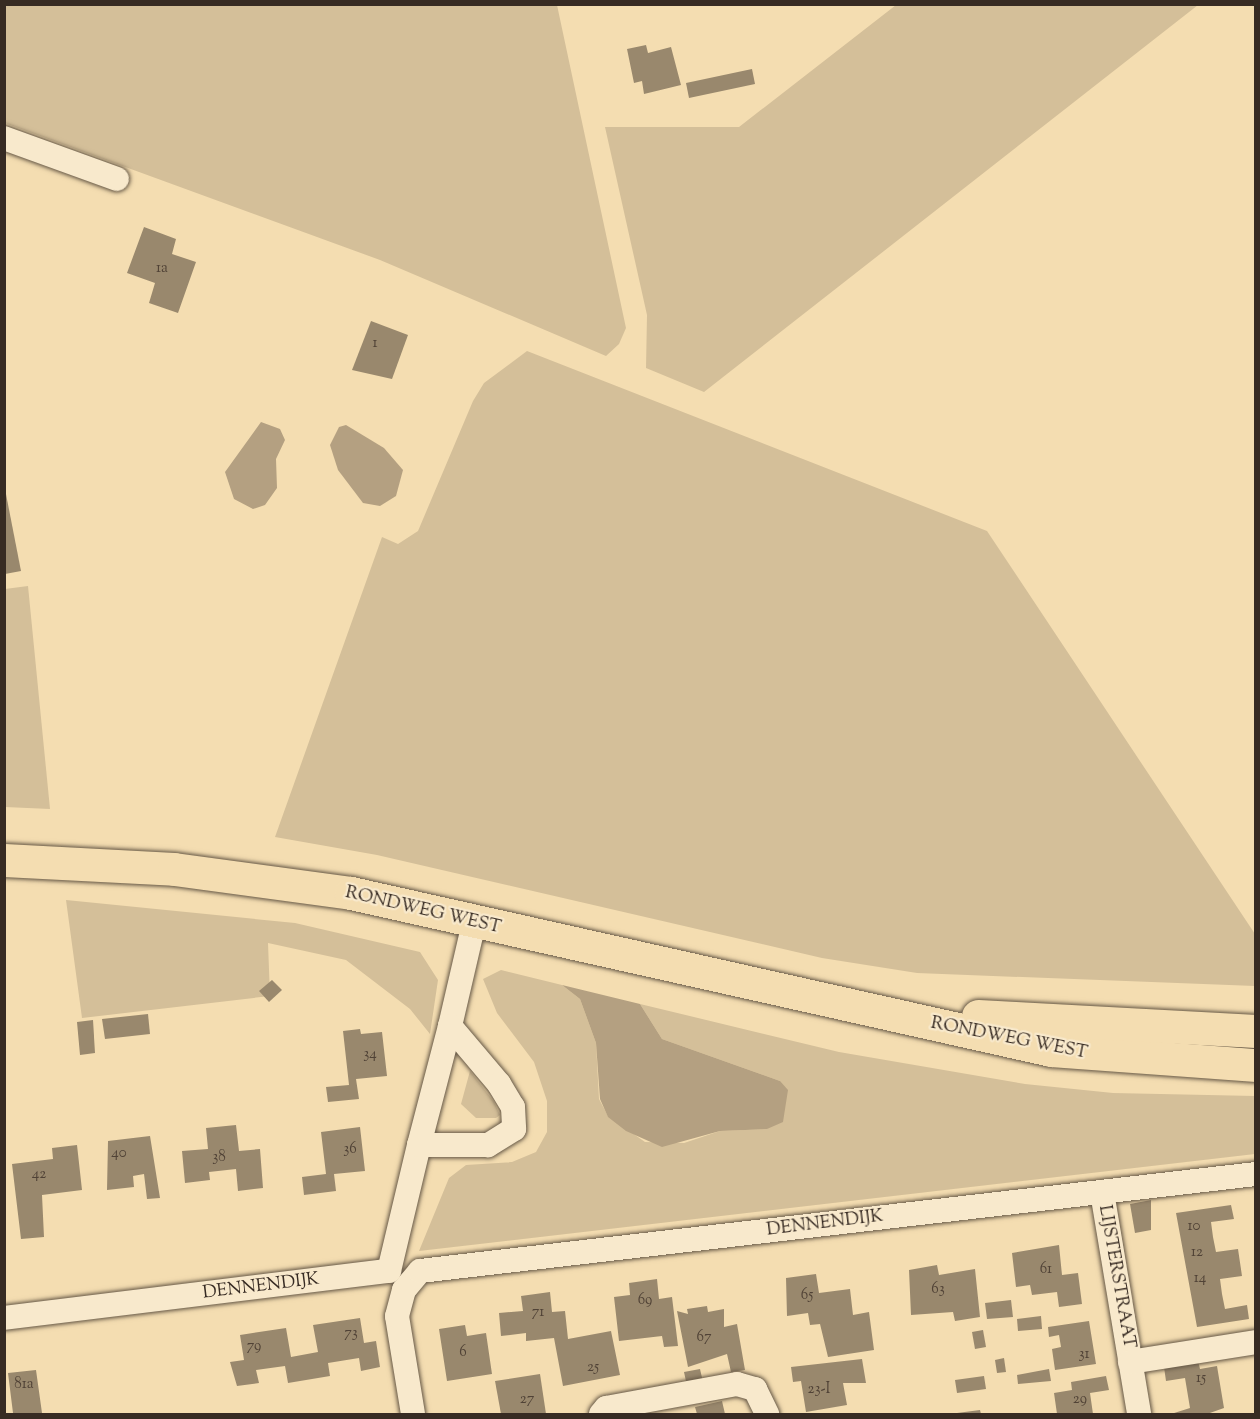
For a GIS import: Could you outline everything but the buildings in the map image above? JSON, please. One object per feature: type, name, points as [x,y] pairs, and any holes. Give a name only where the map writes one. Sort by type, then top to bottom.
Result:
[{"type":"main road","name":"RONDWEG WEST","points":[[4,860],[240,875],[351,893],[474,923],[1051,1050],[1256,1065]]},
{"type":"main road","name":"RONDWEG WEST","points":[[836,1004],[1058,1023],[1256,1031]]},
{"type":"street","points":[[4,138],[117,179]]},
{"type":"street","name":"DENNENDIJK","points":[[4,1317],[389,1271],[474,923]]},
{"type":"street","points":[[419,1145],[488,1145],[514,1129],[513,1107],[450,1026]]},
{"type":"street","name":"DENNENDIJK","points":[[413,1414],[397,1316],[404,1290],[420,1271],[1256,1174]]},
{"type":"street","name":"LIJSTERSTRAAT","points":[[1102,1192],[1139,1414]]},
{"type":"street","name":"LIJSTERSTRAAT","points":[[1130,1362],[1256,1342]]},
{"type":"street","points":[[602,1414],[606,1408],[737,1384],[755,1389],[767,1414]]},
{"type":"shaded area","points":[[5,4],[557,5],[626,328],[619,344],[606,356],[380,260],[5,123]]},
{"type":"shaded area","points":[[896,5],[1198,5],[704,392],[646,368],[647,315],[605,127],[739,127]]},
{"type":"shaded area","points":[[527,351],[987,531],[1255,934],[1255,986],[917,973],[822,958],[377,855],[275,837],[382,537],[398,544],[418,531],[473,401],[484,383]]},
{"type":"shaded area","points":[[261,422],[280,429],[285,440],[276,459],[277,488],[265,505],[253,509],[234,499],[225,472]]},
{"type":"shaded area","points":[[346,425],[384,448],[403,470],[396,496],[380,506],[363,503],[338,470],[330,445],[339,427]]},
{"type":"shaded area","points":[[28,586],[50,809],[5,807],[5,589]]},
{"type":"shaded area","points":[[66,900],[295,923],[420,952],[438,980],[430,1034],[410,1009],[346,960],[268,943],[270,996],[82,1018]]},
{"type":"shaded area","points":[[501,970],[562,985],[580,999],[596,1043],[599,1099],[608,1116],[645,1142],[684,1143],[720,1131],[767,1129],[780,1081],[662,1039],[640,1004],[839,1052],[1025,1084],[1113,1093],[1255,1096],[1255,1154],[419,1251],[449,1178],[466,1165],[512,1162],[536,1152],[547,1132],[547,1101],[534,1062],[497,1013],[483,979]]},
{"type":"shaded area","points":[[562,985],[640,1004],[662,1039],[780,1081],[788,1090],[783,1122],[767,1129],[720,1131],[662,1147],[626,1131],[608,1117],[600,1099],[596,1043],[580,999]]},
{"type":"shaded area","points":[[470,1071],[494,1102],[500,1115],[496,1118],[476,1118],[461,1104]]}]
